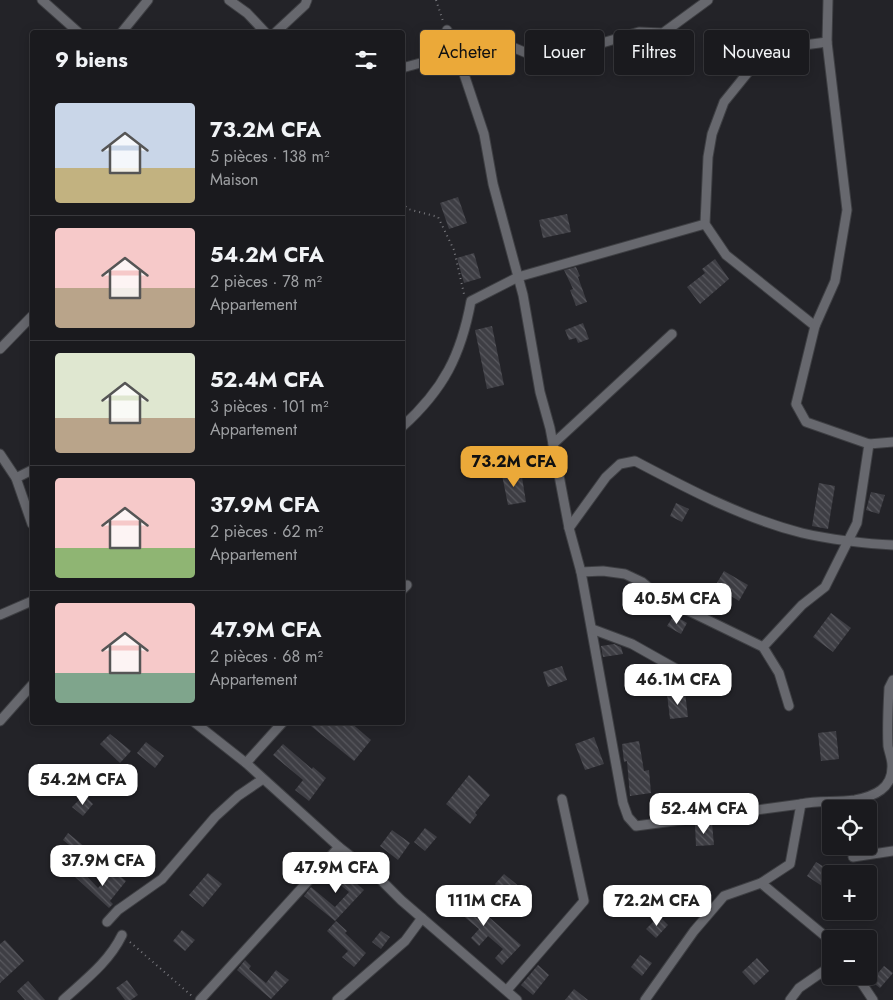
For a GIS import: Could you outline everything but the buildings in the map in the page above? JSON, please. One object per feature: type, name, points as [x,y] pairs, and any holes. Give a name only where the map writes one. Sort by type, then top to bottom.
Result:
[{"type":"street","points":[[42,0],[76,30]]},
{"type":"street","points":[[124,30],[148,0]]},
{"type":"street","points":[[229,0],[247,13],[263,30]]},
{"type":"street","points":[[278,30],[305,5],[306,0]]},
{"type":"street","points":[[515,48],[529,54],[573,44],[602,43],[639,32],[663,33],[708,0]]},
{"type":"street","points":[[828,0],[828,42],[847,210],[835,281],[815,326],[796,404],[806,422],[869,444],[893,442]]},
{"type":"street","points":[[815,326],[726,255],[705,224],[708,157],[712,134],[724,102],[766,50],[828,42]]},
{"type":"street","points":[[405,67],[420,63]]},
{"type":"street","points":[[464,75],[484,134],[493,184],[525,304],[540,392],[553,444],[568,528],[581,572],[622,803],[628,817],[636,826],[801,804],[818,800],[828,802],[853,800],[875,795],[891,785],[893,766],[888,746],[891,685]]},
{"type":"street","points":[[405,424],[442,383],[464,337],[471,301],[518,277],[705,224]]},
{"type":"street","points":[[0,349],[30,318]]},
{"type":"street","points":[[553,444],[672,334]]},
{"type":"street","points":[[763,647],[802,605],[825,587],[858,523],[869,444]]},
{"type":"street","points":[[0,454],[16,478],[30,518]]},
{"type":"street","points":[[568,528],[606,476],[620,464],[635,461],[689,490],[752,516],[803,533],[893,546]]},
{"type":"street","points":[[16,478],[30,471]]},
{"type":"street","points":[[581,572],[603,571],[625,574],[642,582],[660,597],[763,647],[779,673],[788,706]]},
{"type":"street","points":[[0,615],[30,602]]},
{"type":"street","points":[[592,630],[632,644],[680,671]]},
{"type":"street","points":[[0,721],[30,687]]},
{"type":"street","points":[[198,725],[246,763],[339,847],[379,878],[517,1000]]},
{"type":"street","points":[[246,763],[280,725]]},
{"type":"street","points":[[107,922],[118,910],[162,879],[216,817],[238,796],[263,779]]},
{"type":"street","points":[[507,990],[584,901],[562,799]]},
{"type":"street","points":[[645,1000],[694,931],[724,896],[761,883],[790,864],[801,804]]},
{"type":"street","points":[[200,1000],[339,847]]},
{"type":"street","points":[[853,857],[893,851]]},
{"type":"street","points":[[761,883],[822,934]]},
{"type":"street","points":[[337,1000],[405,941],[422,918]]},
{"type":"street","points":[[63,1000],[98,969],[115,950],[122,935]]},
{"type":"street","points":[[790,1000],[799,988],[822,972]]},
{"type":"street","points":[[863,985],[873,1000]]},
{"type":"path","points":[[436,0],[447,30]]},
{"type":"path","points":[[405,206],[408,209],[438,217],[454,250],[465,294],[471,301]]},
{"type":"path","points":[[122,935],[196,1000]]}]
